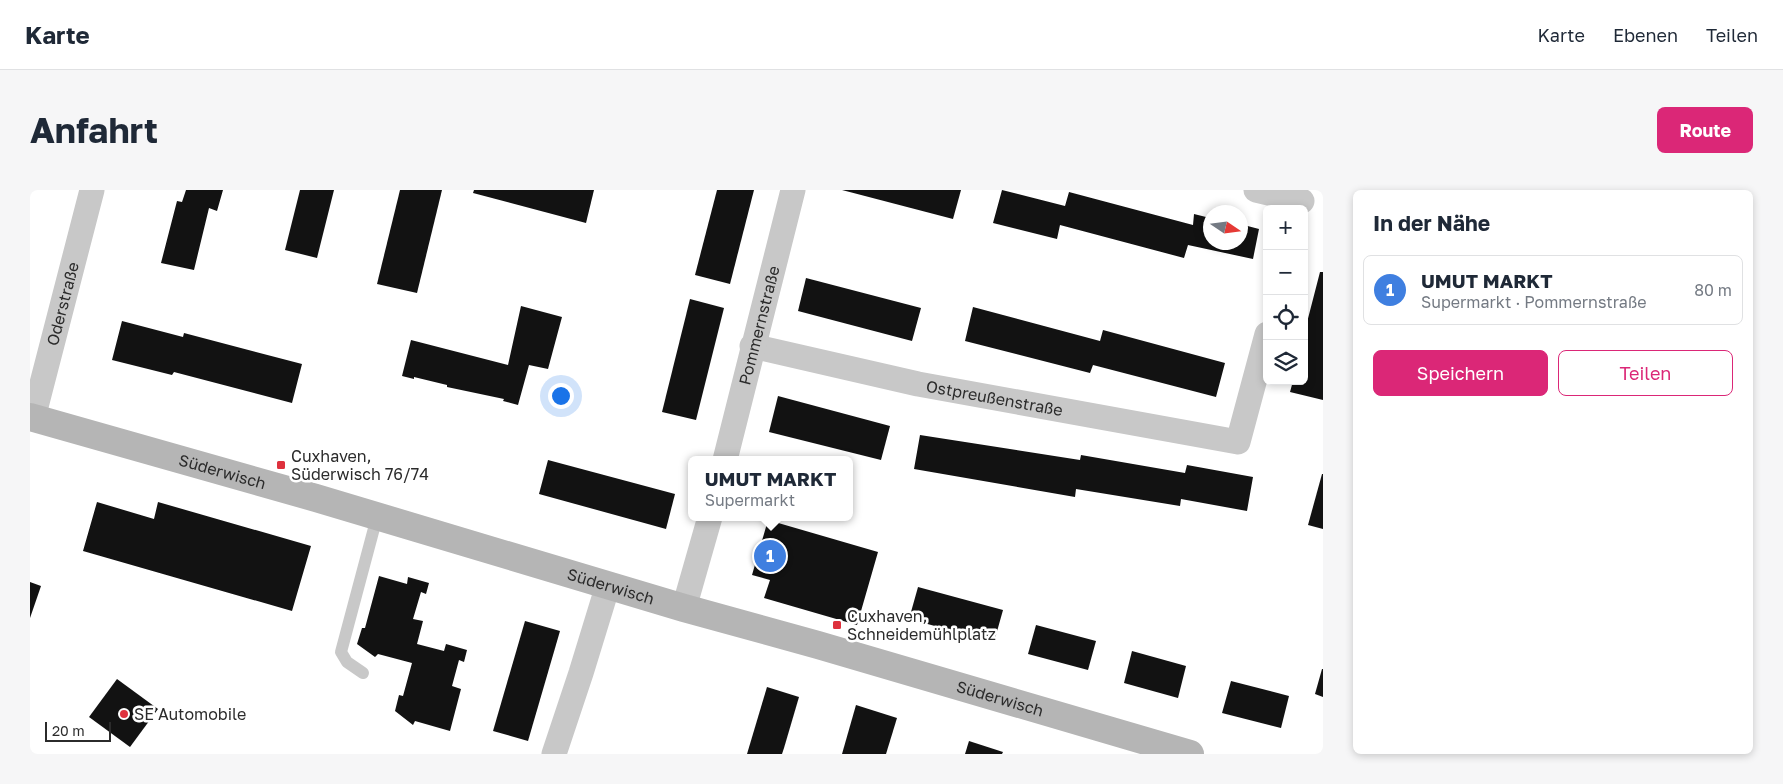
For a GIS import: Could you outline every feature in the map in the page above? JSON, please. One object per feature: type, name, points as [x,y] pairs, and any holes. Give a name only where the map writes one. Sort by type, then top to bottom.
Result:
[{"type":"street","name":"Oderstraße","points":[[31,417],[92,190]]},
{"type":"street","name":"Pommernstraße","points":[[726,456],[752,346],[793,190]]},
{"type":"street","points":[[1256,190],[1302,200]]},
{"type":"street","name":"Ostpreußenstraße","points":[[752,346],[918,384],[1238,442],[1265,340]]},
{"type":"street","name":"Süderwisch","points":[[31,417],[1190,754]]},
{"type":"street","points":[[684,608],[709,521]]},
{"type":"street","points":[[554,754],[608,585]]},
{"type":"lane","points":[[363,673],[347,662],[341,652],[377,517]]},
{"type":"building","points":[[186,190],[223,190],[217,211],[209,208],[194,270],[161,263],[177,201],[182,202]]},
{"type":"building","points":[[300,190],[334,190],[317,258],[285,250]]},
{"type":"building","points":[[400,190],[442,190],[417,293],[377,284]]},
{"type":"building","points":[[474,190],[594,190],[586,223],[473,193]]},
{"type":"building","points":[[717,190],[754,190],[730,284],[695,275]]},
{"type":"building","points":[[842,190],[961,190],[953,219]]},
{"type":"building","points":[[1002,190],[1065,206],[1069,192],[1193,225],[1194,214],[1203,216],[1203,248],[1188,245],[1184,258],[1060,225],[1057,239],[993,223]]},
{"type":"building","points":[[1248,226],[1259,229],[1253,259],[1211,250],[1248,250]]},
{"type":"building","points":[[1320,272],[1323,272],[1323,400],[1290,392],[1292,385],[1308,385],[1308,318]]},
{"type":"building","points":[[806,278],[921,308],[912,341],[798,311]]},
{"type":"building","points":[[690,299],[724,308],[696,420],[662,412]]},
{"type":"building","points":[[521,306],[562,317],[548,369],[529,365],[518,405],[503,401],[504,399],[447,387],[447,385],[414,377],[414,379],[402,376],[411,340],[508,365]]},
{"type":"building","points":[[973,307],[1100,341],[1103,330],[1225,363],[1216,397],[1093,365],[1090,373],[965,341]]},
{"type":"building","points":[[122,321],[183,337],[184,333],[302,364],[292,403],[174,372],[172,375],[112,360]]},
{"type":"building","points":[[778,396],[890,426],[881,460],[769,432]]},
{"type":"building","points":[[920,435],[1080,460],[1081,455],[1185,473],[1187,465],[1253,477],[1247,511],[1181,499],[1180,506],[1076,489],[1075,497],[914,469]]},
{"type":"building","points":[[548,460],[675,494],[666,529],[539,494]]},
{"type":"building","points":[[1323,474],[1323,529],[1308,525]]},
{"type":"building","points":[[97,502],[154,519],[158,502],[311,546],[292,611],[83,551]]},
{"type":"building","points":[[768,521],[878,552],[857,625],[764,598],[770,580],[752,575]]},
{"type":"building","points":[[379,576],[407,584],[408,577],[429,583],[426,594],[421,592],[413,619],[423,621],[417,644],[444,651],[446,644],[467,650],[464,662],[459,660],[452,686],[461,689],[450,731],[415,721],[413,725],[395,711],[399,695],[403,696],[412,663],[378,654],[375,657],[357,644],[362,628],[365,628]]},
{"type":"building","points":[[30,582],[41,586],[30,618]]},
{"type":"building","points":[[918,587],[1003,610],[994,642],[909,619]]},
{"type":"building","points":[[525,621],[560,631],[528,741],[493,731]]},
{"type":"building","points":[[1036,625],[1096,641],[1088,670],[1028,654]]},
{"type":"building","points":[[1132,651],[1186,666],[1178,698],[1124,683]]},
{"type":"building","points":[[1323,669],[1323,697],[1315,694]]},
{"type":"building","points":[[117,679],[158,709],[130,747],[89,717]]},
{"type":"building","points":[[1231,681],[1289,696],[1281,728],[1222,713]]},
{"type":"building","points":[[767,687],[799,697],[784,748],[782,754],[747,754]]},
{"type":"building","points":[[856,705],[897,718],[886,754],[842,754]]},
{"type":"building","points":[[969,741],[1003,752],[1002,754],[965,754]]},
{"type":"place","name":"Cuxhaven, Süderwisch 76/74","points":[[281,465]]},
{"type":"place","name":"UMUT MARKT","points":[[770,556]]},
{"type":"place","name":"Cuxhaven, Schneidemühlplatz","points":[[837,625]]},
{"type":"place","name":"SE Automobile","points":[[124,714]]}]
